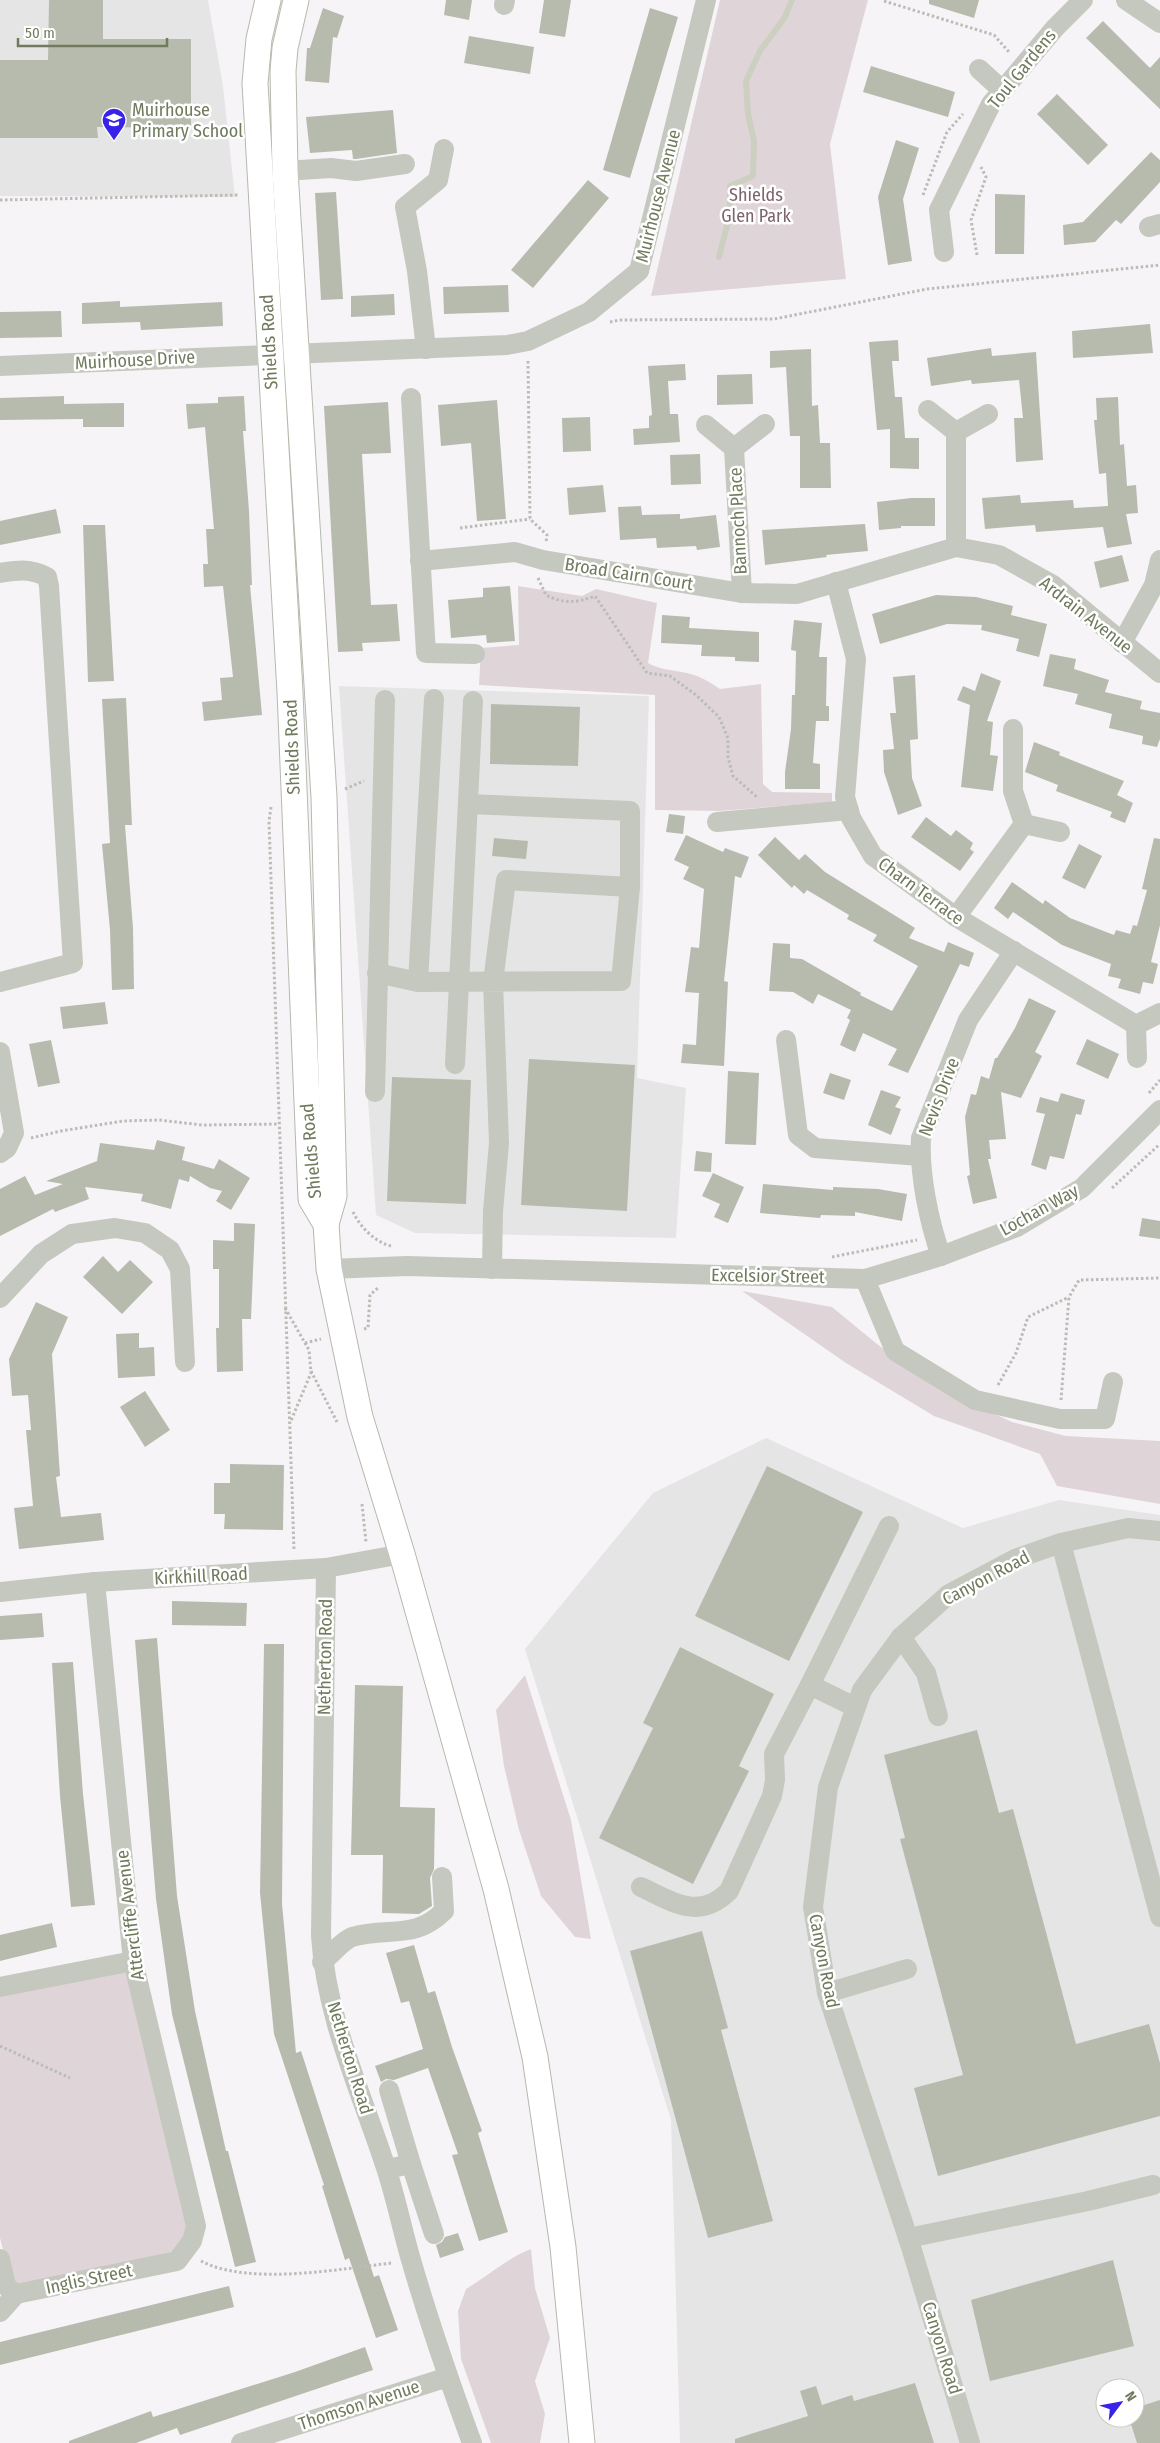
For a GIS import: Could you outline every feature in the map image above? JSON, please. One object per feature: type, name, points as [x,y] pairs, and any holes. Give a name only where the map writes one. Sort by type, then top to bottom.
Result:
[{"type":"main road","name":"Shields Road","points":[[268,0],[259,39],[255,83],[269,354],[290,692],[311,1199],[326,1224]]},
{"type":"main road","name":"Shields Road","points":[[296,0],[285,48],[283,71],[285,171],[324,798],[334,1196],[326,1224]]},
{"type":"main road","points":[[326,1224],[329,1269],[360,1417],[402,1554],[496,1889],[535,2057],[563,2247],[582,2443]]},
{"type":"street","name":"Muirhouse Avenue","points":[[297,355],[507,345],[528,342],[590,312],[639,271],[706,0]]},
{"type":"street","name":"Toul Gardens","points":[[944,252],[939,210],[953,177],[972,145],[991,104],[1054,28],[1082,0]]},
{"type":"street","points":[[1126,0],[1160,23]]},
{"type":"street","points":[[979,69],[1002,90]]},
{"type":"street","points":[[426,349],[417,271],[405,207],[438,180],[444,149]]},
{"type":"street","points":[[285,171],[331,168],[356,171],[405,164]]},
{"type":"street","name":"Muirhouse Drive","points":[[0,366],[269,354],[297,355]]},
{"type":"street","points":[[411,398],[426,653],[475,654]]},
{"type":"street","points":[[928,410],[956,432]]},
{"type":"street","points":[[956,432],[988,414]]},
{"type":"street","name":"Bannoch Place","points":[[734,448],[764,424]]},
{"type":"street","name":"Bannoch Place","points":[[706,425],[734,448],[742,593]]},
{"type":"street","points":[[956,432],[956,547]]},
{"type":"street","name":"Ardrain Avenue","points":[[836,582],[956,547],[999,556],[1053,585],[1160,673]]},
{"type":"street","name":"Broad Cairn Court","points":[[420,561],[515,552],[543,560],[742,593],[797,594],[836,582]]},
{"type":"street","points":[[1122,643],[1154,585],[1160,560]]},
{"type":"street","points":[[0,573],[25,569],[36,571],[47,577],[49,586],[73,963],[0,982]]},
{"type":"street","name":"Charn Terrace","points":[[836,582],[856,659],[845,797],[851,818],[873,856],[956,917],[1136,1025]]},
{"type":"street","points":[[418,982],[434,699]]},
{"type":"street","points":[[375,1092],[385,700]]},
{"type":"street","points":[[454,1064],[473,701]]},
{"type":"street","points":[[1013,729],[1013,791],[1024,824]]},
{"type":"street","points":[[377,973],[418,982],[621,981],[630,887],[630,811],[468,804]]},
{"type":"street","points":[[718,822],[848,810]]},
{"type":"street","points":[[1024,824],[1060,832]]},
{"type":"street","points":[[956,917],[1024,824]]},
{"type":"street","points":[[492,1269],[493,1210],[499,1142],[493,982],[506,880],[630,887]]},
{"type":"street","name":"Nevis Drive","points":[[942,1256],[934,1236],[920,1156],[921,1138],[968,1020],[1014,951]]},
{"type":"street","points":[[1137,1058],[1136,1025],[1160,1013]]},
{"type":"street","points":[[786,1040],[798,1135],[815,1148],[920,1156]]},
{"type":"street","points":[[0,1052],[14,1133],[4,1149]]},
{"type":"street","name":"Lochan Way","points":[[865,1279],[942,1256],[1017,1227],[1082,1188],[1160,1110]]},
{"type":"street","points":[[0,1298],[41,1254],[72,1234],[115,1228],[145,1233],[170,1250],[180,1269],[186,1362]]},
{"type":"street","name":"Excelsior Street","points":[[329,1269],[406,1266],[865,1279]]},
{"type":"street","points":[[865,1279],[895,1351],[975,1400],[1060,1418],[1106,1419],[1113,1382]]},
{"type":"street","points":[[641,1887],[685,1907],[698,1908],[719,1901],[729,1891],[772,1796],[775,1780],[774,1754],[810,1686],[889,1526]]},
{"type":"street","name":"Canyon Road","points":[[970,2443],[908,2238],[827,1993],[813,1907],[828,1787],[862,1690],[901,1637],[949,1594],[1015,1559],[1061,1543],[1128,1528],[1160,1531]]},
{"type":"street","points":[[1061,1543],[1160,1917]]},
{"type":"street","name":"Kirkhill Road","points":[[0,1592],[95,1582],[326,1568],[402,1554]]},
{"type":"street","name":"Netherton Road","points":[[326,1568],[320,1936],[322,1962],[340,2040],[387,2169],[411,2260],[448,2377],[472,2443]]},
{"type":"street","name":"Attercliffe Avenue","points":[[95,1582],[132,1961],[196,2226],[188,2247]]},
{"type":"street","points":[[901,1637],[926,1673],[938,1716]]},
{"type":"street","points":[[810,1686],[855,1707]]},
{"type":"street","points":[[322,1962],[351,1938],[418,1930],[435,1920],[444,1911],[442,1877]]},
{"type":"street","points":[[0,1987],[132,1961]]},
{"type":"street","points":[[827,1993],[907,1969]]},
{"type":"street","points":[[389,2090],[434,2234]]},
{"type":"street","points":[[387,2169],[411,2164]]},
{"type":"street","points":[[908,2238],[1088,2201],[1153,2185]]},
{"type":"street","name":"Inglis Street","points":[[16,2294],[177,2261],[188,2247]]},
{"type":"street","points":[[0,2259],[6,2286],[16,2294],[0,2312]]},
{"type":"street","name":"Thomson Avenue","points":[[241,2443],[448,2377]]},
{"type":"path","points":[[884,1],[994,34],[1009,52],[1015,45]]},
{"type":"path","points":[[972,145],[986,177],[972,220],[977,255]]},
{"type":"path","points":[[0,200],[261,195]]},
{"type":"path","points":[[600,324],[619,320],[774,320],[927,289],[1160,265]]},
{"type":"path","points":[[528,342],[530,519],[547,535],[538,580],[546,595],[559,602],[574,603],[595,596],[647,673],[670,676],[696,695],[719,717],[728,738],[728,757],[733,776],[764,803]]},
{"type":"path","points":[[460,528],[530,519]]},
{"type":"path","points":[[324,798],[368,779],[382,787]]},
{"type":"path","points":[[272,802],[269,821],[293,1538],[297,1570]]},
{"type":"path","points":[[4,1149],[60,1131],[123,1121],[159,1120],[202,1124],[279,1124]]},
{"type":"path","points":[[1060,1418],[1069,1298],[1079,1280],[1160,1278]]},
{"type":"path","points":[[975,1400],[997,1388],[1016,1353],[1028,1317],[1069,1298]]},
{"type":"path","points":[[285,1307],[309,1350],[311,1371],[339,1427]]},
{"type":"path","points":[[289,1426],[311,1371]]},
{"type":"path","points":[[361,1497],[368,1560]]},
{"type":"path","points":[[0,2046],[70,2078]]},
{"type":"path","points":[[188,2247],[211,2266],[244,2274],[322,2270],[411,2260]]},
{"type":"shaded area","name":"Muirhouse Primary School","points":[[0,0],[208,0],[223,86],[235,197],[0,196]]},
{"type":"shaded area","points":[[339,686],[649,696],[637,1078],[686,1088],[676,1238],[415,1233],[376,1215]]},
{"type":"shaded area","points":[[766,1438],[963,1528],[1059,1500],[1160,1515],[1160,2443],[680,2443],[671,2120],[525,1649],[653,1493]]},
{"type":"green space","name":"Shields Glen Park","points":[[720,0],[868,0],[830,144],[846,279],[651,296]]},
{"type":"green space","points":[[518,586],[582,596],[596,589],[657,603],[648,663],[696,676],[720,689],[761,684],[763,784],[772,792],[832,793],[832,802],[719,811],[655,810],[655,695],[479,685],[481,648],[519,645]]},
{"type":"green space","points":[[742,1291],[832,1307],[877,1344],[936,1387],[1012,1422],[1066,1436],[1160,1441],[1160,1504],[1057,1486],[1040,1454],[934,1416],[846,1363]]},
{"type":"green space","points":[[525,1675],[571,1820],[591,1939],[575,1937],[541,1896],[519,1830],[504,1766],[496,1710]]},
{"type":"green space","points":[[128,1967],[189,2223],[181,2250],[18,2289],[11,2282],[0,2238],[0,1991]]},
{"type":"green space","points":[[531,2249],[535,2288],[550,2338],[535,2381],[545,2414],[540,2443],[491,2443],[461,2359],[458,2311],[466,2289],[506,2262]]},
{"type":"building","points":[[49,0],[103,0],[103,39],[191,39],[191,128],[97,127],[98,138],[0,138],[0,60],[48,60]]},
{"type":"building","points":[[446,0],[472,0],[469,20],[444,15]]},
{"type":"building","points":[[544,0],[571,0],[565,37],[539,33]]},
{"type":"building","points":[[929,0],[979,0],[974,18],[929,4]]},
{"type":"building","points":[[323,8],[344,16],[337,38],[333,37],[329,83],[305,81],[307,48],[310,48]]},
{"type":"building","points":[[650,8],[678,17],[630,178],[603,170]]},
{"type":"building","points":[[1103,21],[1150,68],[1160,57],[1160,109],[1086,38]]},
{"type":"building","points":[[469,36],[534,47],[530,74],[464,63]]},
{"type":"building","points":[[871,66],[955,92],[948,117],[863,92]]},
{"type":"building","points":[[1057,94],[1108,145],[1088,165],[1037,114]]},
{"type":"building","points":[[393,110],[397,153],[353,159],[352,150],[310,153],[306,117]]},
{"type":"building","points":[[896,140],[919,148],[903,199],[912,261],[888,265],[878,197]]},
{"type":"building","points":[[1151,152],[1160,160],[1160,182],[1121,224],[1116,220],[1095,242],[1064,245],[1063,225],[1083,222]]},
{"type":"building","points":[[588,180],[609,198],[533,288],[511,270]]},
{"type":"building","points":[[336,192],[343,299],[321,300],[315,193]]},
{"type":"building","points":[[995,194],[1025,195],[1024,254],[995,254]]},
{"type":"building","points":[[508,285],[509,312],[444,314],[443,287]]},
{"type":"building","points":[[394,294],[395,315],[351,317],[351,296]]},
{"type":"building","points":[[120,301],[120,307],[222,302],[223,326],[141,330],[140,322],[82,324],[82,303]]},
{"type":"building","points":[[61,311],[62,337],[0,338],[0,312]]},
{"type":"building","points":[[1150,324],[1153,353],[1073,358],[1072,331]]},
{"type":"building","points":[[898,340],[899,361],[892,361],[895,397],[902,397],[905,438],[919,438],[919,469],[890,468],[890,429],[877,430],[869,342]]},
{"type":"building","points":[[991,348],[992,356],[1036,352],[1043,460],[1016,462],[1014,418],[1023,418],[1019,380],[972,384],[971,380],[931,386],[927,358]]},
{"type":"building","points":[[811,349],[812,406],[818,405],[820,443],[830,443],[831,488],[800,488],[800,436],[790,436],[786,367],[770,368],[770,351]]},
{"type":"building","points":[[685,364],[686,380],[668,381],[670,414],[678,414],[680,442],[634,445],[633,429],[649,428],[649,416],[652,415],[648,366]]},
{"type":"building","points":[[752,374],[753,404],[717,405],[717,375]]},
{"type":"building","points":[[64,396],[64,404],[124,403],[124,427],[83,427],[83,419],[0,420],[0,398]]},
{"type":"building","points":[[244,396],[246,431],[243,431],[249,511],[252,585],[250,585],[262,715],[204,721],[202,702],[222,700],[220,678],[233,677],[223,586],[204,587],[203,564],[208,564],[206,529],[214,529],[205,427],[188,429],[186,404],[218,403],[218,397]]},
{"type":"building","points":[[1118,397],[1120,445],[1124,444],[1127,486],[1136,485],[1138,513],[1126,514],[1132,544],[1107,548],[1103,527],[1036,532],[1035,525],[985,529],[982,498],[1020,495],[1021,503],[1073,500],[1074,508],[1108,506],[1106,473],[1099,474],[1094,420],[1097,420],[1096,398]]},
{"type":"building","points":[[497,400],[506,519],[477,521],[471,443],[441,446],[438,405]]},
{"type":"building","points":[[388,402],[391,453],[362,454],[371,605],[397,604],[400,641],[362,643],[363,651],[338,652],[324,406]]},
{"type":"building","points":[[590,417],[591,451],[563,452],[562,418]]},
{"type":"building","points":[[700,454],[701,484],[671,485],[670,455]]},
{"type":"building","points":[[603,485],[606,512],[569,515],[567,488]]},
{"type":"building","points":[[911,498],[935,498],[935,526],[901,526],[901,528],[879,530],[877,502]]},
{"type":"building","points":[[641,506],[642,515],[680,514],[680,519],[716,515],[720,547],[697,550],[696,546],[657,548],[656,538],[620,540],[618,507]]},
{"type":"building","points":[[56,509],[61,533],[0,545],[0,521]]},
{"type":"building","points":[[865,524],[868,551],[826,555],[827,557],[765,565],[762,530]]},
{"type":"building","points":[[83,525],[105,525],[114,681],[88,682]]},
{"type":"building","points":[[1122,555],[1129,581],[1100,588],[1094,562]]},
{"type":"building","points":[[510,586],[515,641],[487,643],[486,635],[451,638],[448,600],[483,597],[483,588]]},
{"type":"building","points":[[936,595],[976,597],[1013,606],[1011,615],[1047,624],[1039,657],[1016,651],[1019,639],[981,630],[982,625],[947,624],[880,644],[872,614]]},
{"type":"building","points":[[662,615],[690,617],[689,628],[759,632],[759,662],[735,661],[735,657],[701,656],[702,645],[661,643]]},
{"type":"building","points":[[794,620],[822,623],[819,657],[827,657],[826,706],[829,706],[829,721],[816,721],[813,763],[820,764],[820,789],[785,789],[785,772],[791,729],[792,695],[795,695],[796,651],[791,650]]},
{"type":"building","points":[[1050,654],[1076,659],[1074,669],[1109,680],[1105,692],[1142,701],[1140,709],[1160,713],[1160,739],[1157,747],[1142,744],[1143,736],[1109,728],[1112,714],[1075,704],[1078,694],[1043,686]]},
{"type":"building","points":[[981,673],[1001,681],[987,721],[993,722],[990,755],[998,756],[993,791],[961,787],[970,705],[957,700],[963,686],[975,691]]},
{"type":"building","points":[[915,675],[918,739],[910,740],[912,778],[922,806],[898,815],[884,772],[883,750],[894,749],[890,713],[896,713],[893,677]]},
{"type":"building","points":[[126,698],[132,825],[125,825],[133,928],[134,989],[112,990],[110,930],[102,844],[110,843],[102,699]]},
{"type":"building","points":[[491,704],[580,707],[578,766],[490,764]]},
{"type":"building","points":[[1034,742],[1060,752],[1059,755],[1124,781],[1117,795],[1133,803],[1125,823],[1110,817],[1112,812],[1056,791],[1058,785],[1025,772]]},
{"type":"building","points":[[669,814],[685,816],[683,834],[666,832]]},
{"type":"building","points":[[926,817],[951,836],[956,830],[973,843],[970,849],[974,852],[960,871],[911,837]]},
{"type":"building","points":[[686,835],[723,852],[725,848],[749,857],[741,878],[735,876],[724,981],[728,982],[724,1066],[681,1063],[683,1044],[696,1045],[699,993],[685,992],[691,947],[699,948],[704,889],[683,879],[689,867],[674,860]]},
{"type":"building","points":[[775,837],[799,860],[805,854],[825,872],[915,928],[909,938],[944,952],[948,942],[974,953],[969,967],[960,964],[908,1073],[888,1065],[897,1049],[863,1033],[855,1052],[840,1045],[850,1020],[847,1018],[851,1010],[818,994],[813,1004],[793,992],[769,991],[773,943],[790,944],[790,958],[802,959],[861,993],[860,995],[892,1011],[918,966],[873,941],[877,935],[847,919],[849,915],[807,890],[804,894],[794,885],[792,888],[758,855]]},
{"type":"building","points":[[494,838],[528,841],[526,859],[492,856]]},
{"type":"building","points":[[1154,838],[1160,839],[1160,925],[1151,962],[1158,964],[1153,984],[1143,982],[1140,994],[1118,988],[1121,979],[1108,976],[1111,964],[1062,945],[1013,912],[1008,919],[994,908],[1012,882],[1043,904],[1045,900],[1070,918],[1114,935],[1116,930],[1130,934],[1133,925],[1137,926],[1147,890],[1142,889]]},
{"type":"building","points":[[1079,844],[1102,856],[1085,889],[1062,878]]},
{"type":"building","points":[[1029,998],[1056,1011],[1035,1052],[1042,1056],[1021,1098],[1001,1092],[1006,1139],[989,1140],[991,1159],[988,1159],[997,1198],[973,1204],[967,1176],[970,1175],[965,1117],[971,1094],[976,1095],[981,1076],[989,1079],[995,1058],[997,1058],[1015,1028]]},
{"type":"building","points":[[105,1002],[108,1024],[63,1029],[60,1007]]},
{"type":"building","points":[[1087,1039],[1119,1054],[1108,1079],[1076,1064]]},
{"type":"building","points":[[51,1040],[60,1083],[38,1087],[29,1044]]},
{"type":"building","points":[[529,1059],[635,1065],[627,1211],[521,1205]]},
{"type":"building","points":[[728,1071],[759,1073],[756,1145],[725,1144]]},
{"type":"building","points":[[830,1073],[851,1080],[844,1100],[823,1093]]},
{"type":"building","points":[[392,1077],[471,1080],[466,1204],[387,1201]]},
{"type":"building","points":[[881,1090],[901,1097],[895,1107],[901,1109],[891,1135],[868,1125]]},
{"type":"building","points":[[1061,1093],[1085,1100],[1081,1115],[1076,1114],[1064,1159],[1050,1156],[1046,1170],[1031,1165],[1045,1114],[1036,1112],[1040,1097],[1058,1102]]},
{"type":"building","points":[[157,1140],[185,1147],[182,1160],[214,1169],[219,1159],[250,1178],[231,1210],[216,1201],[222,1191],[210,1188],[190,1176],[189,1182],[179,1179],[171,1209],[141,1201],[143,1194],[85,1187],[89,1199],[55,1212],[53,1209],[0,1236],[0,1189],[25,1176],[35,1195],[63,1184],[46,1181],[97,1161],[100,1143],[154,1150]]},
{"type":"building","points":[[696,1151],[712,1153],[711,1172],[694,1171]]},
{"type":"building","points":[[713,1173],[744,1187],[728,1223],[714,1217],[720,1204],[702,1196]]},
{"type":"building","points":[[763,1184],[833,1190],[833,1187],[878,1189],[907,1194],[902,1221],[855,1212],[855,1216],[821,1215],[820,1218],[760,1213]]},
{"type":"building","points":[[1142,1218],[1160,1221],[1160,1239],[1139,1236]]},
{"type":"building","points":[[234,1223],[255,1224],[251,1319],[242,1319],[243,1371],[217,1372],[216,1328],[219,1328],[219,1269],[213,1269],[213,1240],[234,1241]]},
{"type":"building","points":[[103,1256],[118,1272],[130,1260],[153,1282],[122,1314],[83,1277]]},
{"type":"building","points":[[36,1302],[68,1317],[52,1354],[60,1476],[56,1477],[61,1517],[101,1513],[104,1540],[19,1549],[14,1508],[33,1506],[26,1430],[31,1430],[28,1395],[12,1396],[9,1359]]},
{"type":"building","points":[[139,1333],[139,1348],[154,1347],[155,1376],[118,1378],[116,1334]]},
{"type":"building","points":[[145,1391],[170,1430],[145,1447],[120,1407]]},
{"type":"building","points":[[230,1464],[284,1465],[283,1530],[224,1529],[225,1514],[214,1514],[214,1483],[230,1483]]},
{"type":"building","points":[[767,1466],[863,1512],[789,1661],[695,1616]]},
{"type":"building","points":[[172,1601],[247,1603],[246,1626],[172,1625]]},
{"type":"building","points":[[42,1613],[44,1637],[0,1640],[0,1616]]},
{"type":"building","points":[[157,1638],[177,1896],[195,2011],[226,2151],[228,2151],[256,2262],[235,2267],[172,2014],[156,1899],[135,1640]]},
{"type":"building","points":[[264,1644],[284,1644],[282,1904],[296,2053],[301,2051],[374,2277],[379,2275],[398,2330],[376,2338],[349,2258],[345,2260],[322,2186],[324,2185],[274,2034],[260,1893]]},
{"type":"building","points":[[680,1647],[774,1694],[739,1766],[749,1771],[693,1884],[599,1838],[653,1728],[643,1723]]},
{"type":"building","points":[[73,1662],[83,1794],[95,1905],[71,1907],[60,1796],[52,1663]]},
{"type":"building","points":[[355,1685],[403,1686],[400,1807],[435,1808],[434,1869],[430,1878],[432,1906],[419,1914],[382,1913],[383,1855],[351,1855]]},
{"type":"building","points":[[977,1730],[999,1813],[1013,1809],[1076,2044],[1149,2024],[1160,2063],[1160,2116],[938,2176],[914,2088],[963,2075],[900,1839],[905,1838],[884,1755]]},
{"type":"building","points":[[52,1923],[57,1947],[0,1961],[0,1935]]},
{"type":"building","points":[[702,1931],[728,2028],[721,2030],[773,2221],[708,2238],[630,1951]]},
{"type":"building","points":[[414,1945],[428,1993],[435,1991],[452,2047],[482,2131],[478,2133],[508,2232],[479,2241],[452,2155],[458,2154],[428,2068],[394,2080],[386,2079],[381,2082],[375,2066],[423,2049],[409,2001],[401,2003],[386,1953]]},
{"type":"building","points":[[458,2233],[464,2250],[440,2258],[436,2245],[442,2242],[445,2237]]},
{"type":"building","points":[[1113,2260],[1134,2346],[990,2381],[971,2300]]},
{"type":"building","points":[[229,2286],[234,2307],[0,2365],[0,2342]]},
{"type":"building","points":[[365,2347],[373,2370],[180,2435],[177,2428],[136,2443],[69,2443],[69,2441],[151,2411],[153,2417],[295,2372]]},
{"type":"building","points":[[915,2383],[934,2443],[735,2443],[735,2439],[808,2416],[800,2391],[816,2386],[822,2405],[852,2395],[854,2401]]},
{"type":"building","points":[[1160,2400],[1160,2443],[1137,2443],[1132,2428],[1145,2428],[1145,2405]]},
{"type":"waterway","points":[[719,257],[730,214],[730,186],[753,176],[754,141],[748,114],[746,81],[760,51],[785,17],[792,0]]},
{"type":"place","name":"Muirhouse Primary School","points":[[114,141]]}]
